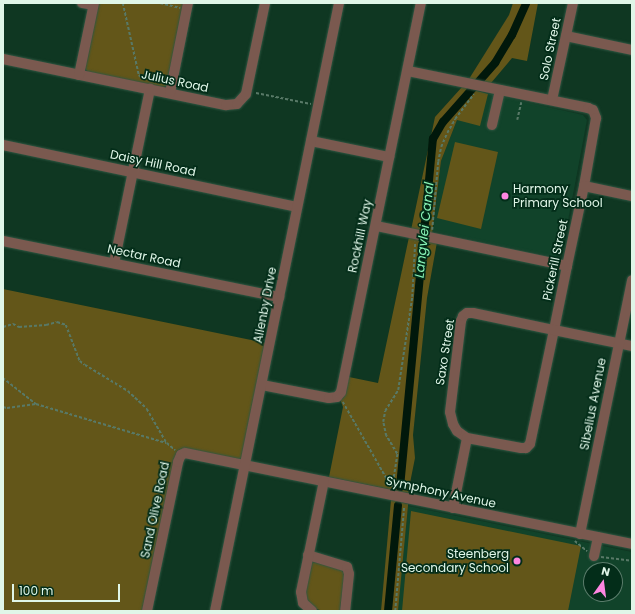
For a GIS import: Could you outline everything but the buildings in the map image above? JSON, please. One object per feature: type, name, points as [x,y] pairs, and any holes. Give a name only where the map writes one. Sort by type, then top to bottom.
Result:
[{"type":"street","points":[[79,75],[94,4],[82,3]]},
{"type":"street","name":"Julius Road","points":[[3,59],[232,105],[241,102],[247,89],[265,3]]},
{"type":"street","name":"Allenby Drive","points":[[215,611],[339,3]]},
{"type":"street","name":"Rockhill Way","points":[[339,396],[342,390],[422,3]]},
{"type":"street","name":"Solo Street","points":[[552,100],[573,3]]},
{"type":"street","points":[[170,93],[188,6]]},
{"type":"street","points":[[566,36],[632,50]]},
{"type":"street","name":"Pickerill Street","points":[[408,71],[588,108],[595,113],[596,123],[584,186],[530,444],[526,448],[521,448],[467,438]]},
{"type":"street","points":[[114,263],[150,89]]},
{"type":"street","points":[[492,125],[500,90]]},
{"type":"street","points":[[311,141],[389,157]]},
{"type":"street","name":"Daisy Hill Road","points":[[3,145],[297,207]]},
{"type":"street","points":[[584,186],[632,196]]},
{"type":"street","points":[[376,226],[567,266]]},
{"type":"street","name":"Nectar Road","points":[[3,241],[279,298]]},
{"type":"street","name":"Sibelius Avenue","points":[[580,534],[632,280]]},
{"type":"street","name":"Saxo Street","points":[[467,438],[461,435],[453,424],[450,412],[456,350],[463,316],[467,313],[632,346]]},
{"type":"street","points":[[262,385],[329,398],[339,396]]},
{"type":"street","points":[[454,508],[467,438]]},
{"type":"street","name":"Sand Olive Road","points":[[147,611],[178,462],[181,455],[190,453],[245,464]]},
{"type":"street","name":"Symphony Avenue","points":[[245,464],[324,481],[391,491],[405,500],[454,508],[632,544]]},
{"type":"street","points":[[312,611],[303,603],[301,597],[308,555],[324,481]]},
{"type":"street","points":[[594,556],[598,537]]},
{"type":"street","points":[[308,555],[347,567],[349,574],[345,611]]},
{"type":"path","points":[[123,3],[139,75],[150,89]]},
{"type":"path","points":[[160,3],[188,6]]},
{"type":"path","points":[[391,491],[397,454],[386,436],[383,422],[385,411],[398,390],[412,297],[441,147],[455,119],[477,85]]},
{"type":"path","points":[[247,89],[253,92],[318,106]]},
{"type":"path","points":[[517,120],[523,94]]},
{"type":"path","points":[[3,327],[13,324],[20,327],[46,325],[57,322],[66,325],[80,361],[128,391],[147,409],[167,443],[181,455]]},
{"type":"path","points":[[3,378],[36,404],[167,443]]},
{"type":"path","points":[[339,396],[391,491]]},
{"type":"path","points":[[3,407],[7,408],[36,404]]},
{"type":"path","points":[[395,611],[405,500]]},
{"type":"shaded area","points":[[97,3],[185,3],[166,86],[163,87],[88,72],[86,70],[85,67]]},
{"type":"shaded area","points":[[513,3],[538,3],[527,61],[512,58],[491,83],[469,79],[509,15]]},
{"type":"shaded area","points":[[462,87],[488,94],[480,126],[457,120],[441,161],[432,234],[411,230],[435,117]]},
{"type":"shaded area","name":"Harmony Primary School","points":[[481,92],[583,115],[587,120],[562,253],[556,257],[433,231],[441,161],[457,120]]},
{"type":"shaded area","points":[[455,142],[498,152],[481,229],[437,218]]},
{"type":"shaded area","points":[[409,237],[437,242],[427,298],[413,435],[415,458],[408,493],[329,477],[343,407],[340,399],[345,392],[349,377],[378,383]]},
{"type":"shaded area","points":[[3,289],[270,344],[245,464],[181,455],[147,611],[3,611]]},
{"type":"shaded area","points":[[391,500],[408,504],[408,506],[398,611],[381,611]]},
{"type":"shaded area","name":"Steenberg Secondary School","points":[[408,506],[632,552],[632,611],[398,611]]},
{"type":"shaded area","name":"Steenberg Secondary School","points":[[411,511],[581,546],[568,611],[402,611]]},
{"type":"shaded area","points":[[313,562],[345,569],[340,611],[324,611],[312,608],[303,593],[311,563]]},
{"type":"waterway","name":"Langvlei Canal","points":[[400,487],[433,139],[443,122],[495,63],[512,35],[526,3]]},
{"type":"waterway","name":"Langvlei Canal","points":[[388,611],[398,505]]},
{"type":"place","name":"Harmony Primary School","points":[[505,196]]},
{"type":"place","name":"Steenberg Secondary School","points":[[517,561]]}]
